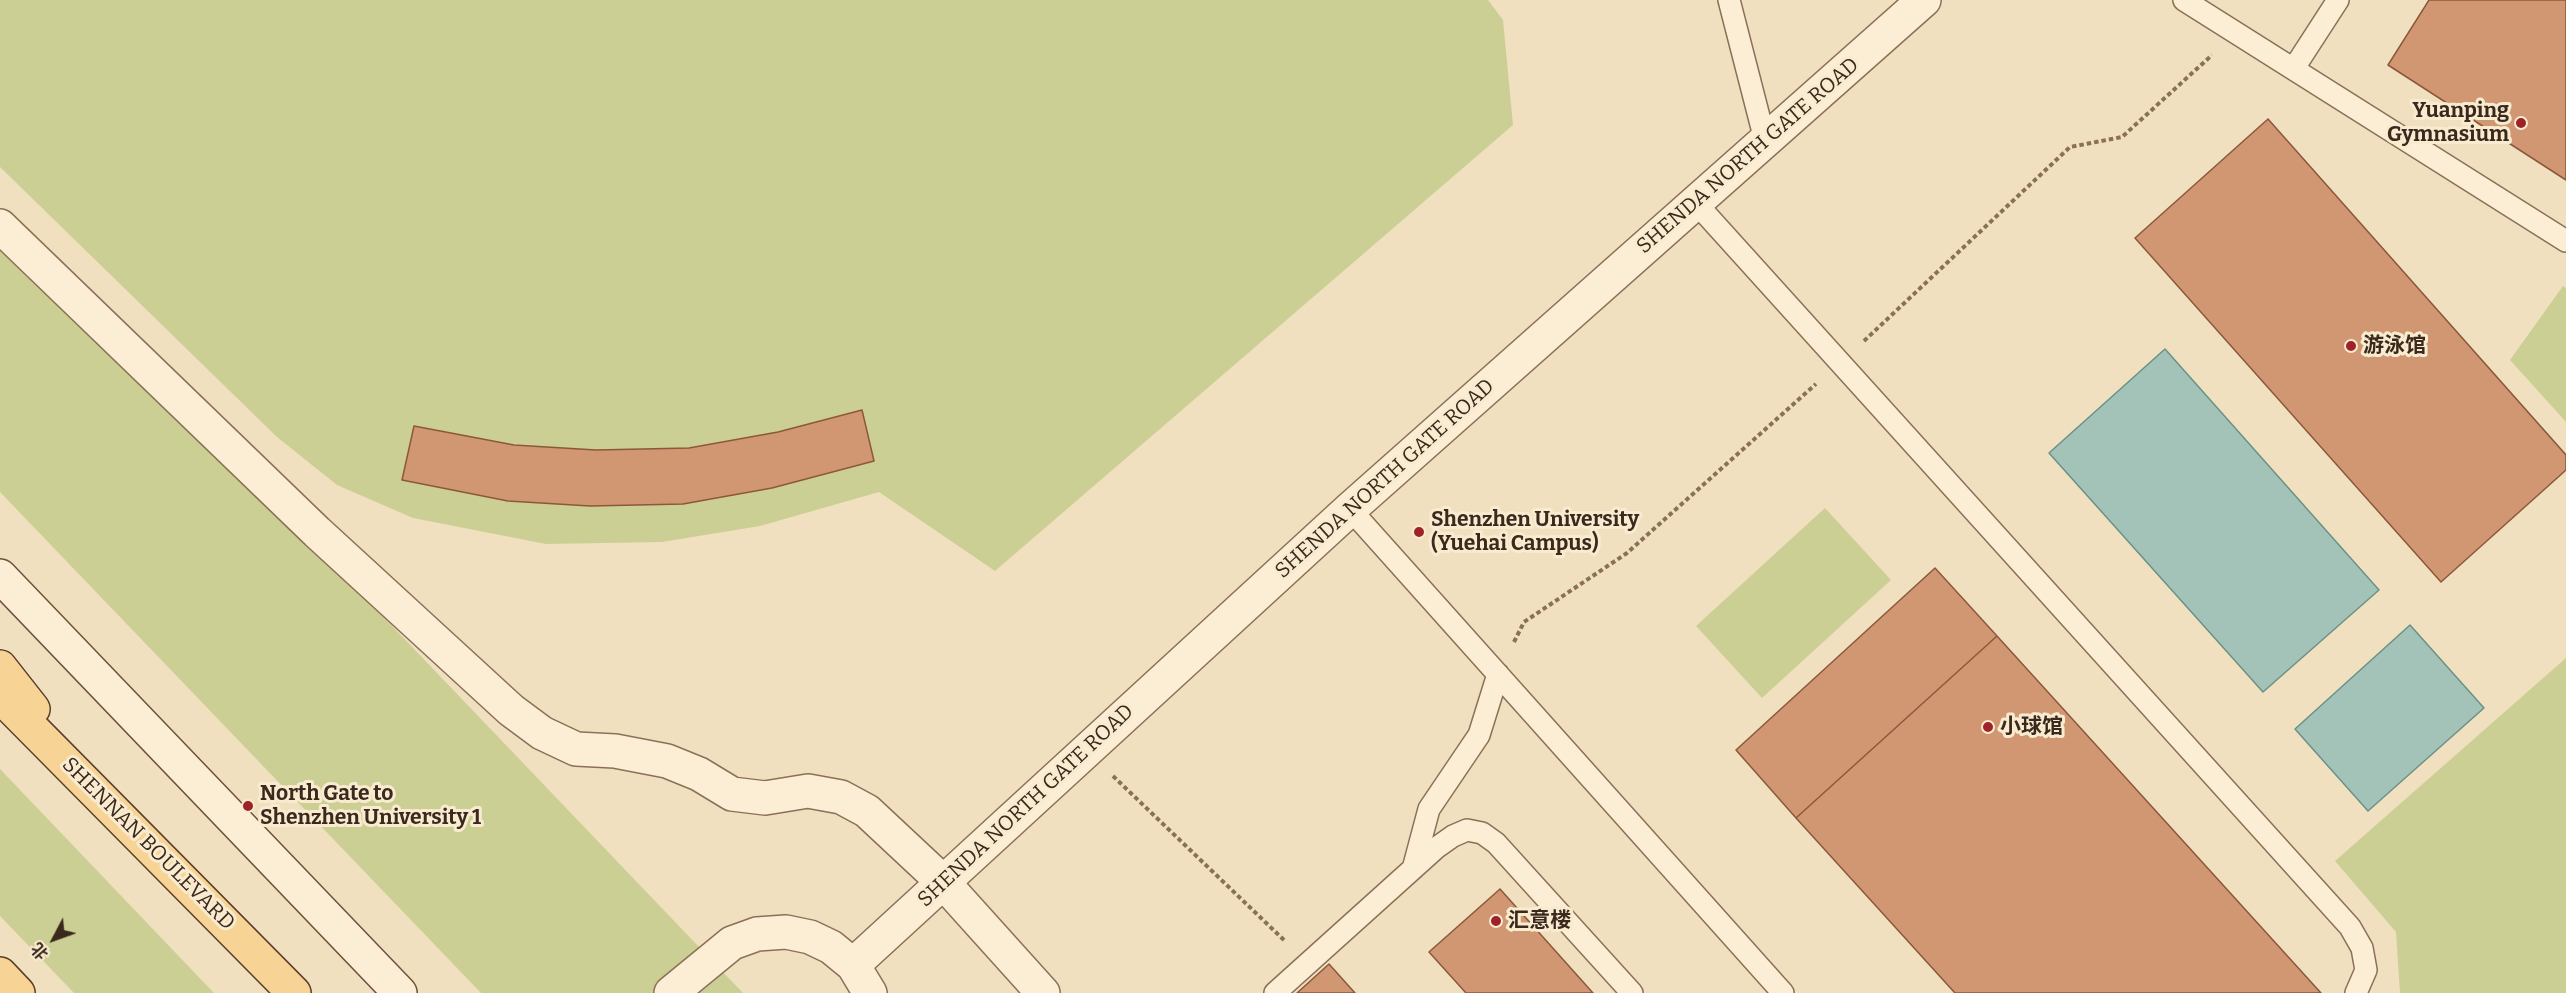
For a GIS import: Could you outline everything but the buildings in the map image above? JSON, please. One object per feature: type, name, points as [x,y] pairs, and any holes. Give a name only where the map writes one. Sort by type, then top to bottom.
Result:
[{"type":"main road","points":[[0,667],[101,796]]},
{"type":"main road","name":"SHENNAN BOULEVARD","points":[[0,696],[294,993]]},
{"type":"main road","points":[[0,974],[18,993]]},
{"type":"street","name":"SHENDA NORTH GATE ROAD","points":[[853,965],[1350,509],[1924,0]]},
{"type":"street","points":[[0,226],[317,532],[511,710],[542,733],[576,750],[615,751],[667,761],[699,774],[732,794],[765,798],[808,791],[841,797],[867,811],[943,882],[1043,993]]},
{"type":"street","points":[[0,576],[400,993]]},
{"type":"street","points":[[671,993],[732,943],[757,934],[786,932],[810,937],[831,947],[853,965],[870,993]]},
{"type":"lane","points":[[1729,0],[1765,141]]},
{"type":"lane","points":[[2184,0],[2566,241]]},
{"type":"lane","points":[[2294,68],[2338,0]]},
{"type":"lane","points":[[1695,202],[2350,927],[2362,948],[2366,970],[2356,993]]},
{"type":"lane","points":[[1350,509],[1783,993]]},
{"type":"lane","points":[[1413,869],[1429,808],[1479,735],[1498,674]]},
{"type":"lane","points":[[1275,993],[1413,869],[1453,836],[1467,830],[1482,833],[1496,843],[1632,993]]},
{"type":"path","points":[[1087,751],[1308,963]]},
{"type":"green space","points":[[0,0],[1488,0],[1503,20],[1513,125],[995,571],[879,492],[760,526],[662,542],[546,544],[413,518],[337,485],[277,437],[0,167]]},
{"type":"green space","points":[[0,216],[743,993],[481,993],[0,492]]},
{"type":"green space","points":[[2563,286],[2566,288],[2566,422],[2510,360]]},
{"type":"green space","points":[[1825,508],[1891,580],[1762,698],[1696,626]]},
{"type":"green space","points":[[2566,658],[2566,993],[2400,993],[2396,932],[2335,861]]},
{"type":"green space","points":[[0,769],[214,993],[74,993],[0,916]]},
{"type":"water","points":[[2165,349],[2379,590],[2263,692],[2049,453]]},
{"type":"water","points":[[2410,625],[2484,708],[2368,811],[2295,729]]},
{"type":"place","name":"Yuanping Gymnasium","points":[[2521,123]]},
{"type":"place","name":"游泳馆","points":[[2351,346]]},
{"type":"place","name":"Shenzhen University (Yuehai Campus)","points":[[1419,532]]},
{"type":"place","name":"小球馆","points":[[1988,727]]},
{"type":"place","name":"North Gate to Shenzhen University 1","points":[[248,806]]},
{"type":"place","name":"汇意楼","points":[[1496,921]]}]
